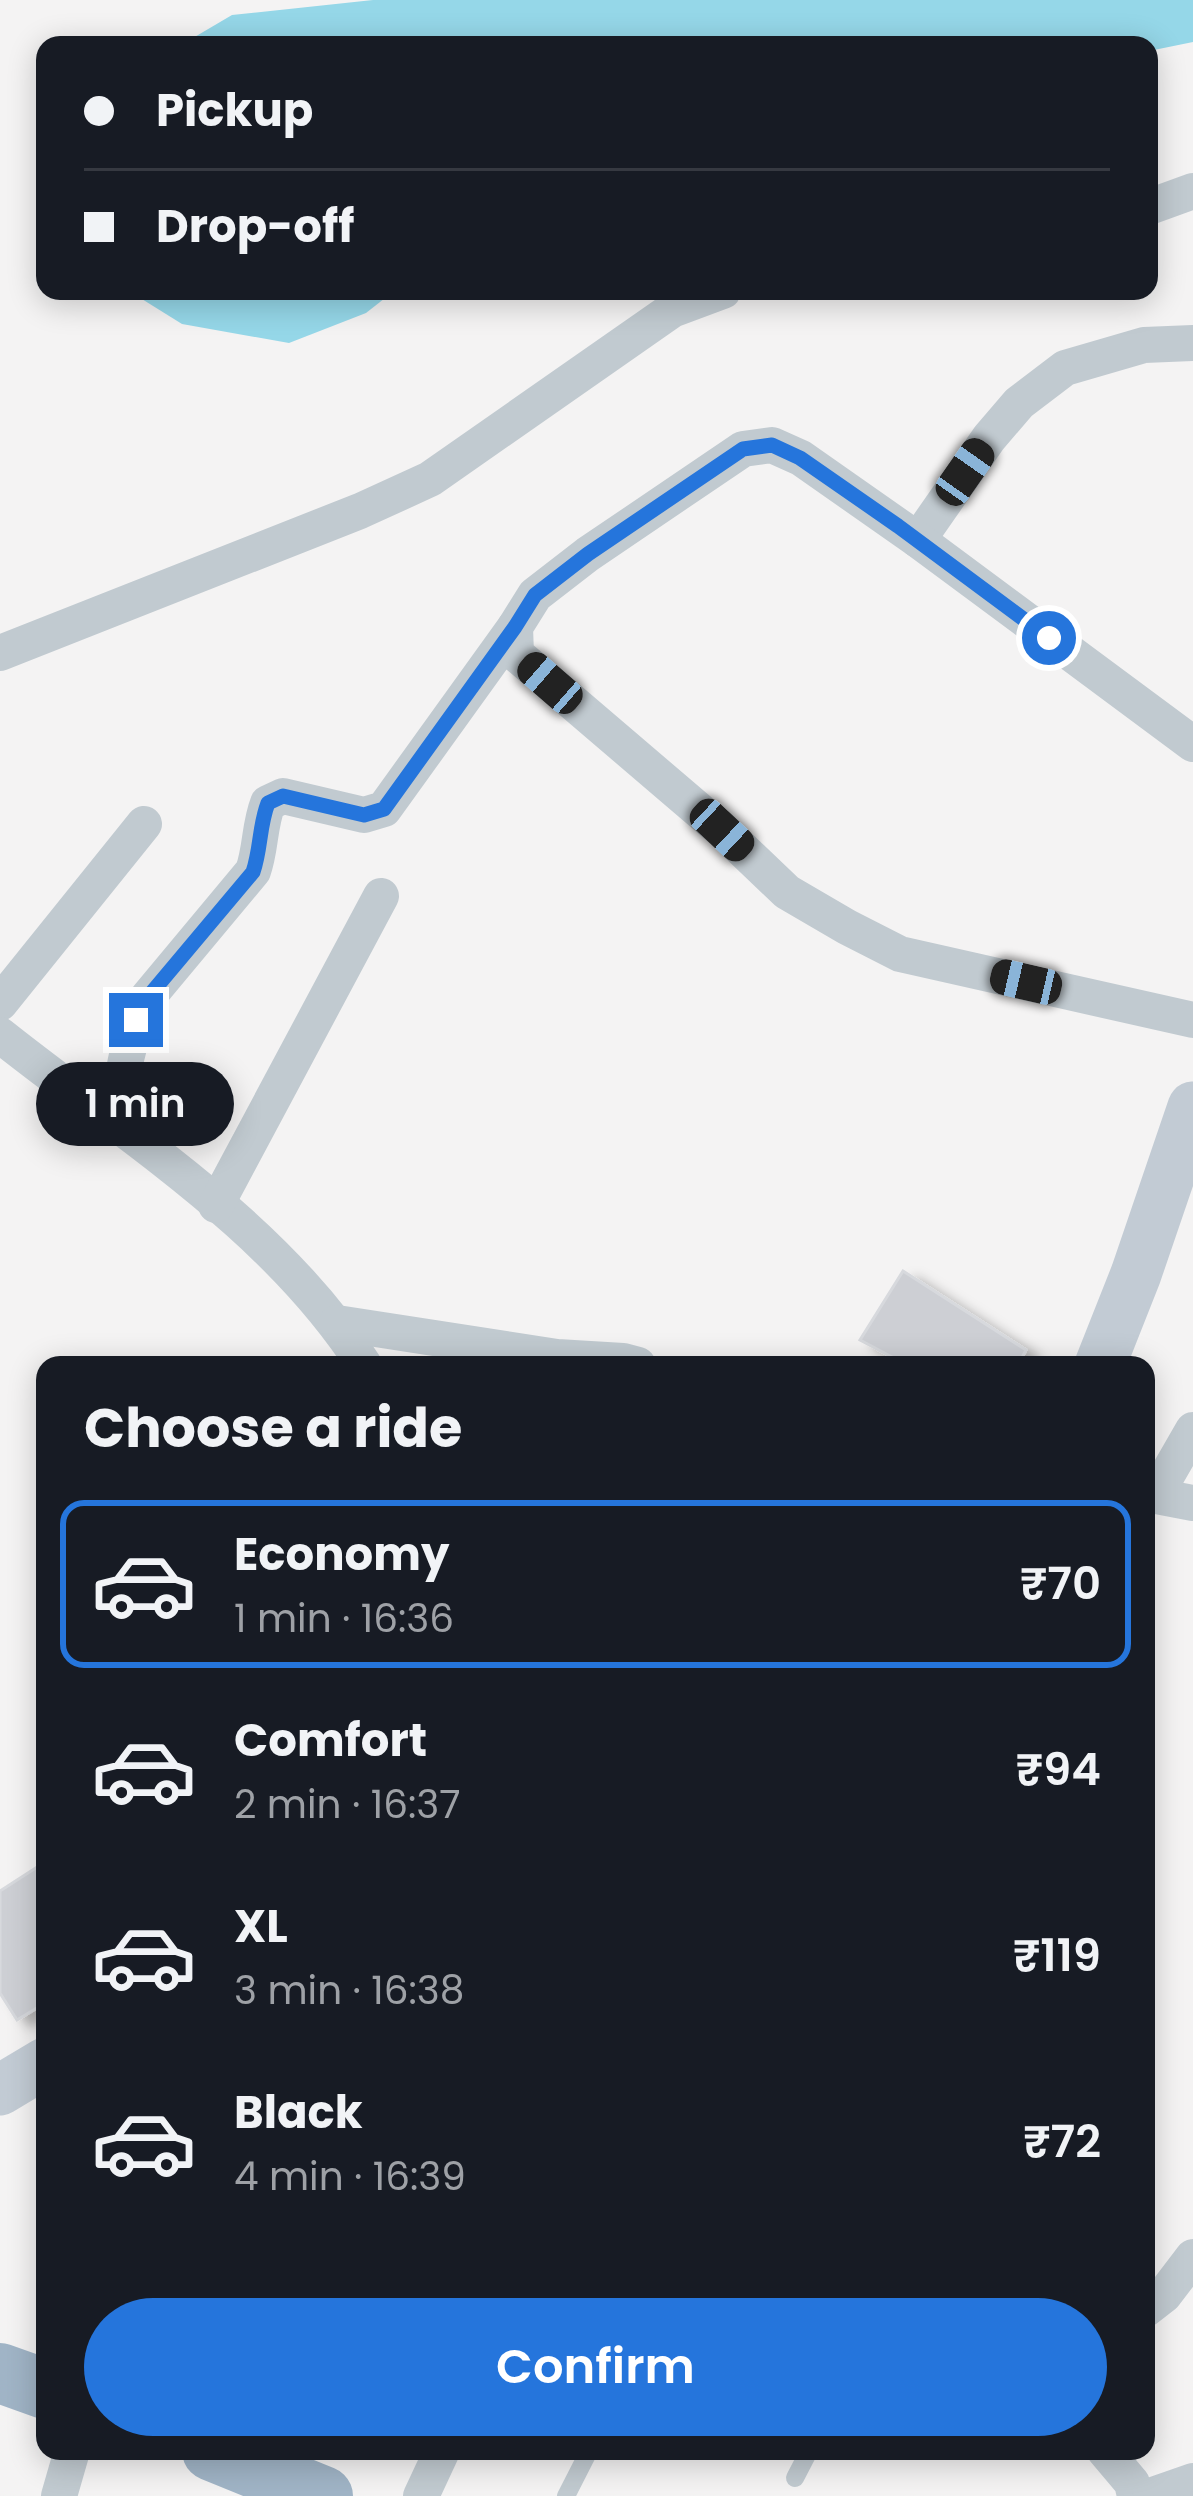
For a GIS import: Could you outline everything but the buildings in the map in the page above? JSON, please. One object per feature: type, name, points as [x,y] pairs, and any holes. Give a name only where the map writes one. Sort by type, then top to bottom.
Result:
[{"type":"highway","points":[[0,2373],[36,2386]]},
{"type":"highway","points":[[243,2472],[323,2496]]},
{"type":"main road","points":[[1104,1356],[1193,1106]]},
{"type":"main road","points":[[0,2090],[36,2068]]},
{"type":"street","points":[[1158,204],[1193,191]]},
{"type":"street","points":[[0,652],[430,479],[672,310],[699,300]]},
{"type":"street","points":[[917,540],[1019,403],[1065,368],[1144,345],[1193,343]]},
{"type":"street","points":[[116,1122],[136,1020],[148,997],[253,872],[268,803],[283,796],[364,815],[384,809],[535,595],[743,449],[772,445],[800,458],[1193,744]]},
{"type":"street","points":[[515,627],[516,654],[722,830],[787,892],[847,927],[900,954],[1193,1020]]},
{"type":"street","points":[[0,1003],[144,824]]},
{"type":"street","points":[[216,1205],[381,896]]},
{"type":"street","points":[[0,1035],[148,1146],[257,1241],[337,1323],[358,1356]]},
{"type":"street","points":[[337,1323],[551,1356]]},
{"type":"street","points":[[1155,1487],[1193,1430]]},
{"type":"street","points":[[1155,1496],[1193,1503]]},
{"type":"street","points":[[1155,2302],[1193,2257]]},
{"type":"street","points":[[59,2496],[69,2460]]},
{"type":"street","points":[[421,2496],[438,2460]]},
{"type":"street","points":[[1113,2460],[1132,2482],[1136,2496]]},
{"type":"street","points":[[1150,2496],[1193,2481]]},
{"type":"lane","points":[[566,2496],[584,2460]]},
{"type":"lane","points":[[795,2478],[804,2460]]},
{"type":"water","points":[[373,0],[1193,0],[1193,42],[1158,49],[1158,36],[196,36],[232,15]]},
{"type":"water","points":[[143,300],[383,300],[366,313],[289,343],[182,324]]},
{"type":"route","points":[[136,1020],[148,997],[253,872],[268,803],[283,796],[364,815],[384,809],[535,595],[743,449],[772,445],[800,458],[1049,638]]}]
